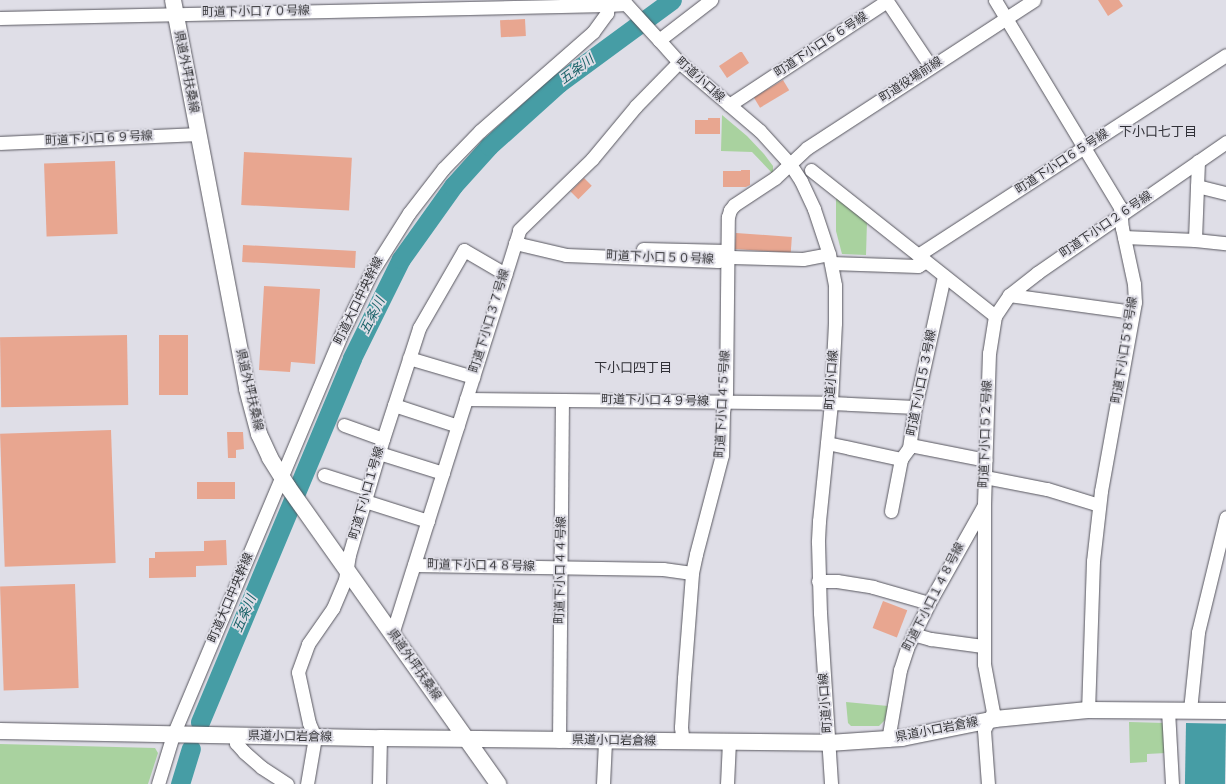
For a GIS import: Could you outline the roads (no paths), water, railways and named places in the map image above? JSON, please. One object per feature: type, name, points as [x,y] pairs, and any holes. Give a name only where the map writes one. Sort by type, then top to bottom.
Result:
[{"type":"main road","name":"県道外坪扶桑線","points":[[174,7],[252,409],[264,446],[285,482],[498,784]]},
{"type":"main road","name":"県道小口岩倉線","points":[[0,731],[466,740],[829,743],[888,740],[925,735],[989,720],[1088,710],[1226,711]]},
{"type":"street","points":[[608,3],[626,4],[655,37],[711,0]]},
{"type":"street","name":"町道下小口５８号線","points":[[995,0],[1120,207],[1124,237],[1134,284],[1135,296],[1133,312],[1099,504],[1093,561],[1088,710]]},
{"type":"street","name":"町道役場前線","points":[[790,164],[807,148],[1034,0]]},
{"type":"street","name":"町道下小口６６号線","points":[[729,105],[887,1],[931,67]]},
{"type":"street","name":"町道下小口７０号線","points":[[0,18],[174,7],[608,3]]},
{"type":"street","name":"町道大口中央幹線","points":[[158,784],[285,482],[352,311],[378,261],[409,213],[444,169],[480,131],[593,32],[607,13],[608,3]]},
{"type":"street","name":"町道小口線","points":[[655,37],[679,62],[760,131],[790,164],[801,181],[814,209],[830,259],[835,285],[836,307],[831,403],[819,521],[818,580],[831,784]]},
{"type":"street","name":"町道下小口６５号線","points":[[922,258],[1084,147],[1226,55]]},
{"type":"street","name":"町道下小口３７号線","points":[[392,634],[519,230],[592,159],[636,106],[679,62]]},
{"type":"street","name":"町道下小口６９号線","points":[[0,143],[198,134]]},
{"type":"street","name":"町道下小口２６号線","points":[[995,316],[1009,295],[1064,252],[1121,215],[1226,142]]},
{"type":"street","points":[[1195,240],[1198,161]]},
{"type":"street","name":"町道下小口４５号線","points":[[683,742],[681,727],[692,573],[721,463],[724,402],[728,217],[730,210],[734,205],[775,178],[790,164]]},
{"type":"street","points":[[811,170],[995,316]]},
{"type":"street","points":[[1197,186],[1226,193]]},
{"type":"street","points":[[1124,237],[1226,243]]},
{"type":"street","points":[[516,240],[567,247],[727,255]]},
{"type":"street","name":"町道下小口５０号線","points":[[516,240],[566,255],[668,259],[727,255],[731,257],[830,259],[918,266],[922,258]]},
{"type":"street","name":"町道下小口１号線","points":[[315,737],[309,723],[298,672],[308,644],[333,608],[345,580],[349,555],[383,439],[419,328],[464,250],[505,274]]},
{"type":"street","name":"町道下小口５３号線","points":[[891,511],[901,459],[910,444],[915,407],[944,276]]},
{"type":"street","points":[[1009,295],[1133,312]]},
{"type":"street","name":"町道下小口５２号線","points":[[988,784],[984,730],[993,712],[985,676],[983,646],[984,505],[990,353],[995,316]]},
{"type":"street","points":[[409,358],[473,377]]},
{"type":"street","name":"町道下小口４９号線","points":[[466,399],[831,403],[915,407]]},
{"type":"street","name":"町道下小口４４号線","points":[[558,741],[562,400]]},
{"type":"street","points":[[394,405],[458,426]]},
{"type":"street","points":[[344,426],[383,439]]},
{"type":"street","points":[[827,443],[901,459]]},
{"type":"street","points":[[910,444],[986,460]]},
{"type":"street","points":[[379,453],[443,473]]},
{"type":"street","points":[[324,475],[428,521]]},
{"type":"street","points":[[985,477],[1047,489],[1099,504]]},
{"type":"street","name":"町道下小口１４８号線","points":[[888,740],[900,670],[913,634],[984,505]]},
{"type":"street","points":[[1190,710],[1198,632],[1226,517]]},
{"type":"street","points":[[413,570],[561,572],[663,569],[692,573]]},
{"type":"street","points":[[818,580],[837,581],[873,587],[929,603]]},
{"type":"street","points":[[913,634],[931,639],[983,646]]},
{"type":"street","points":[[1168,710],[1172,784]]},
{"type":"street","points":[[235,736],[236,743],[244,752],[262,767],[287,784]]},
{"type":"street","points":[[307,784],[315,737]]},
{"type":"street","points":[[379,784],[380,738]]},
{"type":"street","points":[[603,784],[605,741]]},
{"type":"street","points":[[727,784],[729,742]]},
{"type":"water","points":[[1186,723],[1226,724],[1225,784],[1185,784]]},
{"type":"waterway","name":"五条川","points":[[200,722],[352,358],[401,259],[453,186],[489,146],[559,83],[672,0]]},
{"type":"waterway","name":"五条川","points":[[180,784],[191,749]]},
{"type":"district","name":"下小口七丁目","points":[[1158,132]]},
{"type":"district","name":"下小口四丁目","points":[[633,368]]}]
